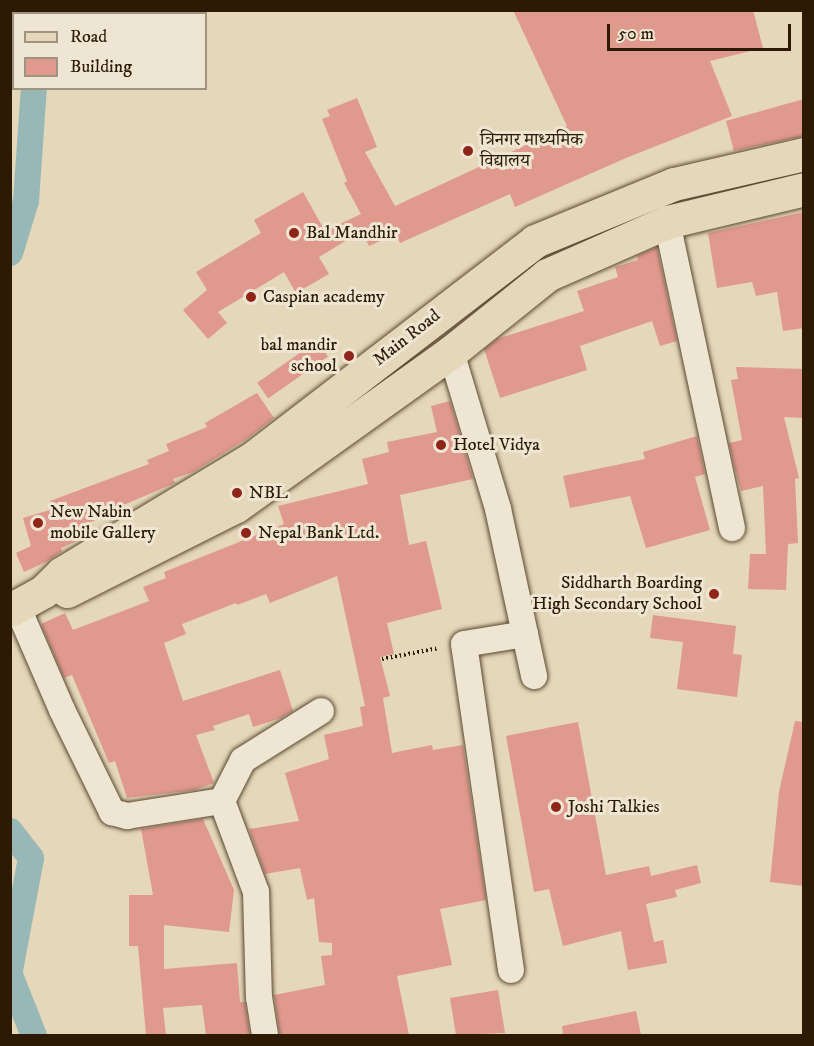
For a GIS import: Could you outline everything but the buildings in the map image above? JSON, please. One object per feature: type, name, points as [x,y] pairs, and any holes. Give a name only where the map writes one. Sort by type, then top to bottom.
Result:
[{"type":"main road","name":"Main Road","points":[[24,602],[62,573],[254,457],[535,241],[674,184],[804,154]]},
{"type":"main road","name":"Main Road","points":[[24,602],[68,591],[236,506],[451,352],[547,275],[667,222],[804,189]]},
{"type":"street","points":[[667,222],[732,528]]},
{"type":"street","points":[[451,352],[498,510],[534,676]]},
{"type":"street","points":[[24,602],[62,710],[112,812],[127,816],[222,801]]},
{"type":"street","points":[[511,970],[464,644],[525,634]]},
{"type":"street","points":[[265,1035],[259,997],[256,892],[222,801],[243,760],[321,711]]},
{"type":"path","points":[[382,659],[464,644]]},
{"type":"waterway","points":[[10,253],[26,201],[34,90]]},
{"type":"waterway","points":[[10,831],[31,858],[10,970]]},
{"type":"waterway","points":[[10,975],[34,1036]]},
{"type":"place","name":"त्रिनगर माध्यमिक विद्यालय","points":[[468,151]]},
{"type":"place","name":"Bal Mandhir","points":[[294,233]]},
{"type":"place","name":"Caspian academy","points":[[251,297]]},
{"type":"place","name":"bal mandir school","points":[[349,356]]},
{"type":"place","name":"Hotel Vidya","points":[[441,445]]},
{"type":"place","name":"NBL","points":[[237,493]]},
{"type":"place","name":"New Nabin mobile Gallery","points":[[38,523]]},
{"type":"place","name":"Nepal Bank Ltd.","points":[[246,533]]},
{"type":"place","name":"Siddharth Boarding High Secondary School","points":[[714,594]]},
{"type":"place","name":"Joshi Talkies","points":[[556,807]]}]
